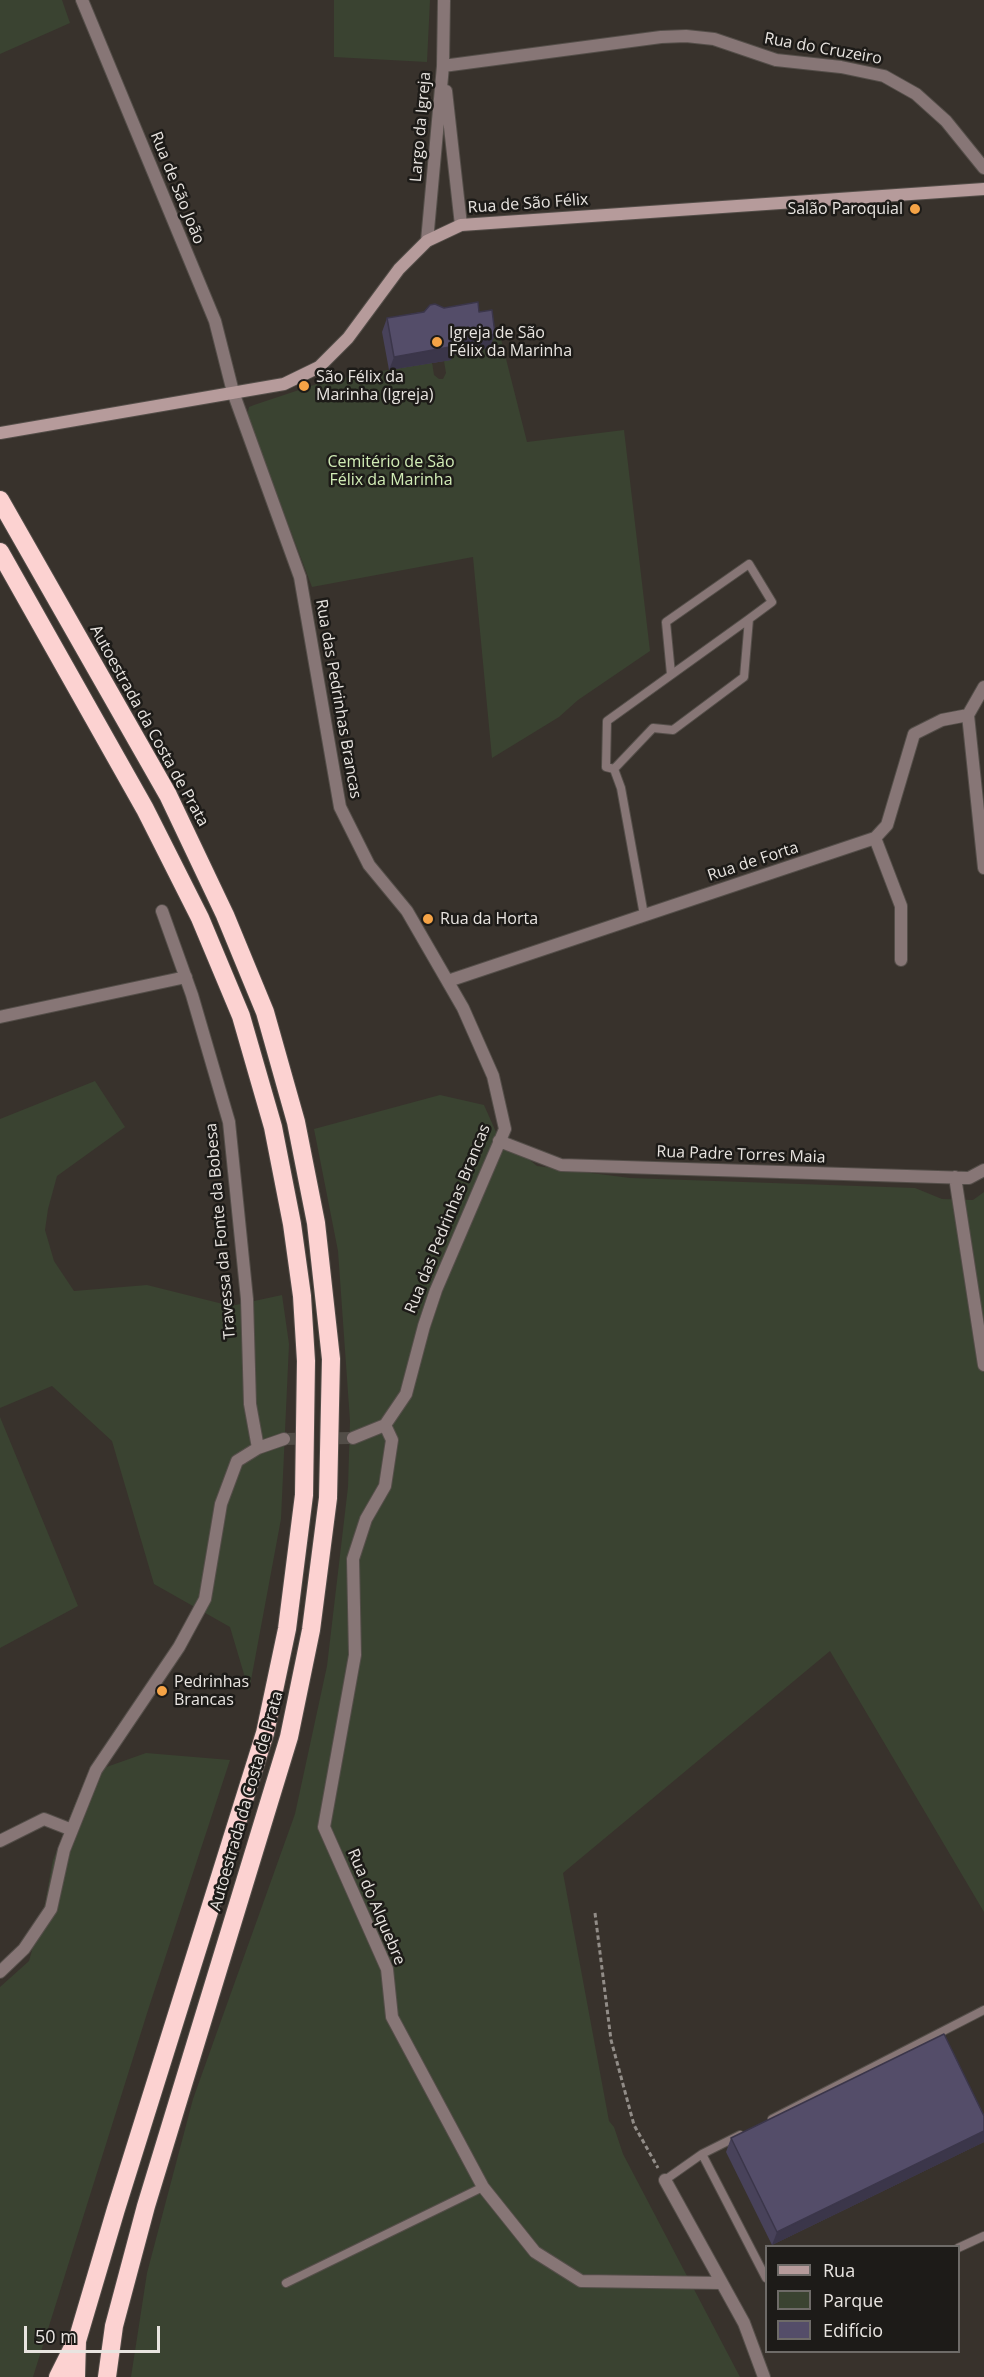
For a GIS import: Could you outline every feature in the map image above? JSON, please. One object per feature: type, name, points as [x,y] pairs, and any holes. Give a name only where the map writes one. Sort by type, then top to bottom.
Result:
[{"type":"highway","name":"Autoestrada da Costa de Prata","points":[[0,500],[168,795],[225,915],[265,1012],[296,1122],[316,1223],[331,1359],[328,1498],[311,1629],[289,1737],[146,2206],[114,2326],[107,2377]]},
{"type":"highway","name":"Autoestrada da Costa de Prata","points":[[0,552],[145,808],[200,918],[242,1016],[273,1126],[292,1224],[302,1296],[306,1361],[304,1495],[287,1629],[265,1733],[77,2341],[76,2377]]},
{"type":"highway","points":[[57,2377],[77,2341]]},
{"type":"main road","name":"Rua de São Félix","points":[[0,433],[284,384],[319,368],[348,338],[399,269],[427,241],[461,225],[984,189]]},
{"type":"street","name":"Rua de São João","points":[[82,0],[214,321],[233,392]]},
{"type":"street","points":[[443,66],[444,0]]},
{"type":"street","name":"Rua do Cruzeiro","points":[[443,66],[660,37],[686,36],[714,39],[776,60],[842,67],[884,76],[916,94],[946,121],[984,168]]},
{"type":"street","name":"Largo da Igreja","points":[[443,66],[461,225]]},
{"type":"street","name":"Largo da Igreja","points":[[427,241],[443,66]]},
{"type":"street","name":"Rua das Pedrinhas Brancas","points":[[233,392],[300,578],[340,807],[369,865],[407,911],[448,981],[493,1076],[505,1129],[436,1290],[406,1395],[385,1425]]},
{"type":"street","points":[[984,687],[969,715],[984,868]]},
{"type":"street","points":[[901,960],[901,906],[875,838],[887,825],[914,734],[942,720],[969,715]]},
{"type":"street","name":"Rua de Forta","points":[[448,981],[875,838]]},
{"type":"street","name":"Travessa da Fonte da Bobesa","points":[[162,911],[186,977],[229,1122],[248,1299],[250,1404],[258,1449]]},
{"type":"street","points":[[0,1017],[186,977]]},
{"type":"street","name":"Rua Padre Torres Maia","points":[[499,1141],[561,1166],[969,1178],[984,1170]]},
{"type":"street","points":[[956,1177],[984,1365]]},
{"type":"street","points":[[352,1438],[385,1425]]},
{"type":"street","name":"Rua do Alquebre","points":[[385,1425],[392,1440],[385,1486],[366,1519],[353,1559],[355,1655],[324,1827],[387,1969],[392,2017],[483,2187],[535,2252],[581,2281],[721,2283]]},
{"type":"street","points":[[0,1972],[24,1949],[51,1909],[64,1850],[96,1770],[179,1647],[205,1599],[221,1504],[237,1461],[258,1449],[284,1439]]},
{"type":"street","points":[[0,1841],[44,1819],[72,1830]]},
{"type":"street","points":[[665,2180],[744,2324],[764,2377]]},
{"type":"lane","points":[[614,769],[606,767],[607,721],[772,602],[749,564],[666,622],[670,674]]},
{"type":"lane","points":[[614,769],[653,728],[673,730],[744,677],[749,619]]},
{"type":"lane","points":[[614,769],[621,788],[644,915]]},
{"type":"lane","points":[[765,2122],[984,2010]]},
{"type":"lane","points":[[665,2180],[702,2154],[744,2133]]},
{"type":"lane","points":[[702,2154],[765,2276]]},
{"type":"lane","points":[[286,2283],[483,2187]]},
{"type":"lane","points":[[960,2247],[984,2236]]},
{"type":"path","points":[[595,1912],[611,2040],[634,2125],[665,2180]]},
{"type":"green space","points":[[0,0],[62,0],[70,23],[0,54]]},
{"type":"green space","points":[[334,0],[430,0],[427,62],[334,57]]},
{"type":"green space","name":"Cemitério de São Félix da Marinha","points":[[500,335],[527,442],[624,430],[650,651],[578,700],[559,717],[492,758],[473,557],[312,587],[247,416],[249,407],[326,381],[432,362],[434,375],[443,379],[446,373],[444,361],[450,356],[490,348],[489,336]]},
{"type":"green space","points":[[95,1081],[125,1127],[57,1176],[45,1230],[54,1261],[74,1291],[147,1285],[231,1306],[282,1295],[289,1344],[281,1519],[249,1691],[230,1627],[154,1584],[112,1441],[52,1386],[0,1408],[0,1119]]},
{"type":"green space","points":[[440,1095],[484,1105],[496,1132],[537,1166],[630,1178],[915,1188],[942,1199],[973,1200],[984,1192],[984,1912],[830,1651],[563,1873],[609,2121],[614,2127],[623,2154],[740,2377],[131,2377],[147,2273],[193,2099],[295,1814],[327,1666],[348,1487],[350,1421],[338,1251],[314,1129]]},
{"type":"green space","points":[[0,1417],[78,1606],[0,1648]]},
{"type":"green space","points":[[146,1753],[230,1760],[149,2007],[33,2377],[0,2377],[0,1987],[29,1961],[45,1903],[53,1860],[76,1801],[98,1770]]},
{"type":"building","points":[[478,302],[479,312],[492,310],[495,334],[455,342],[455,346],[394,357],[387,318],[424,312],[430,305],[435,304],[444,308]]},
{"type":"building","points":[[944,2034],[984,2116],[984,2131],[777,2232],[731,2138]]},
{"type":"tunnel","points":[[284,1439],[353,1438]]},
{"type":"place","name":"Salão Paroquial","points":[[915,209]]},
{"type":"place","name":"Igreja de São Félix da Marinha","points":[[437,342]]},
{"type":"place","name":"São Félix da Marinha (Igreja)","points":[[304,386]]},
{"type":"place","name":"Rua da Horta","points":[[428,919]]},
{"type":"place","name":"Pedrinhas Brancas","points":[[162,1691]]}]
